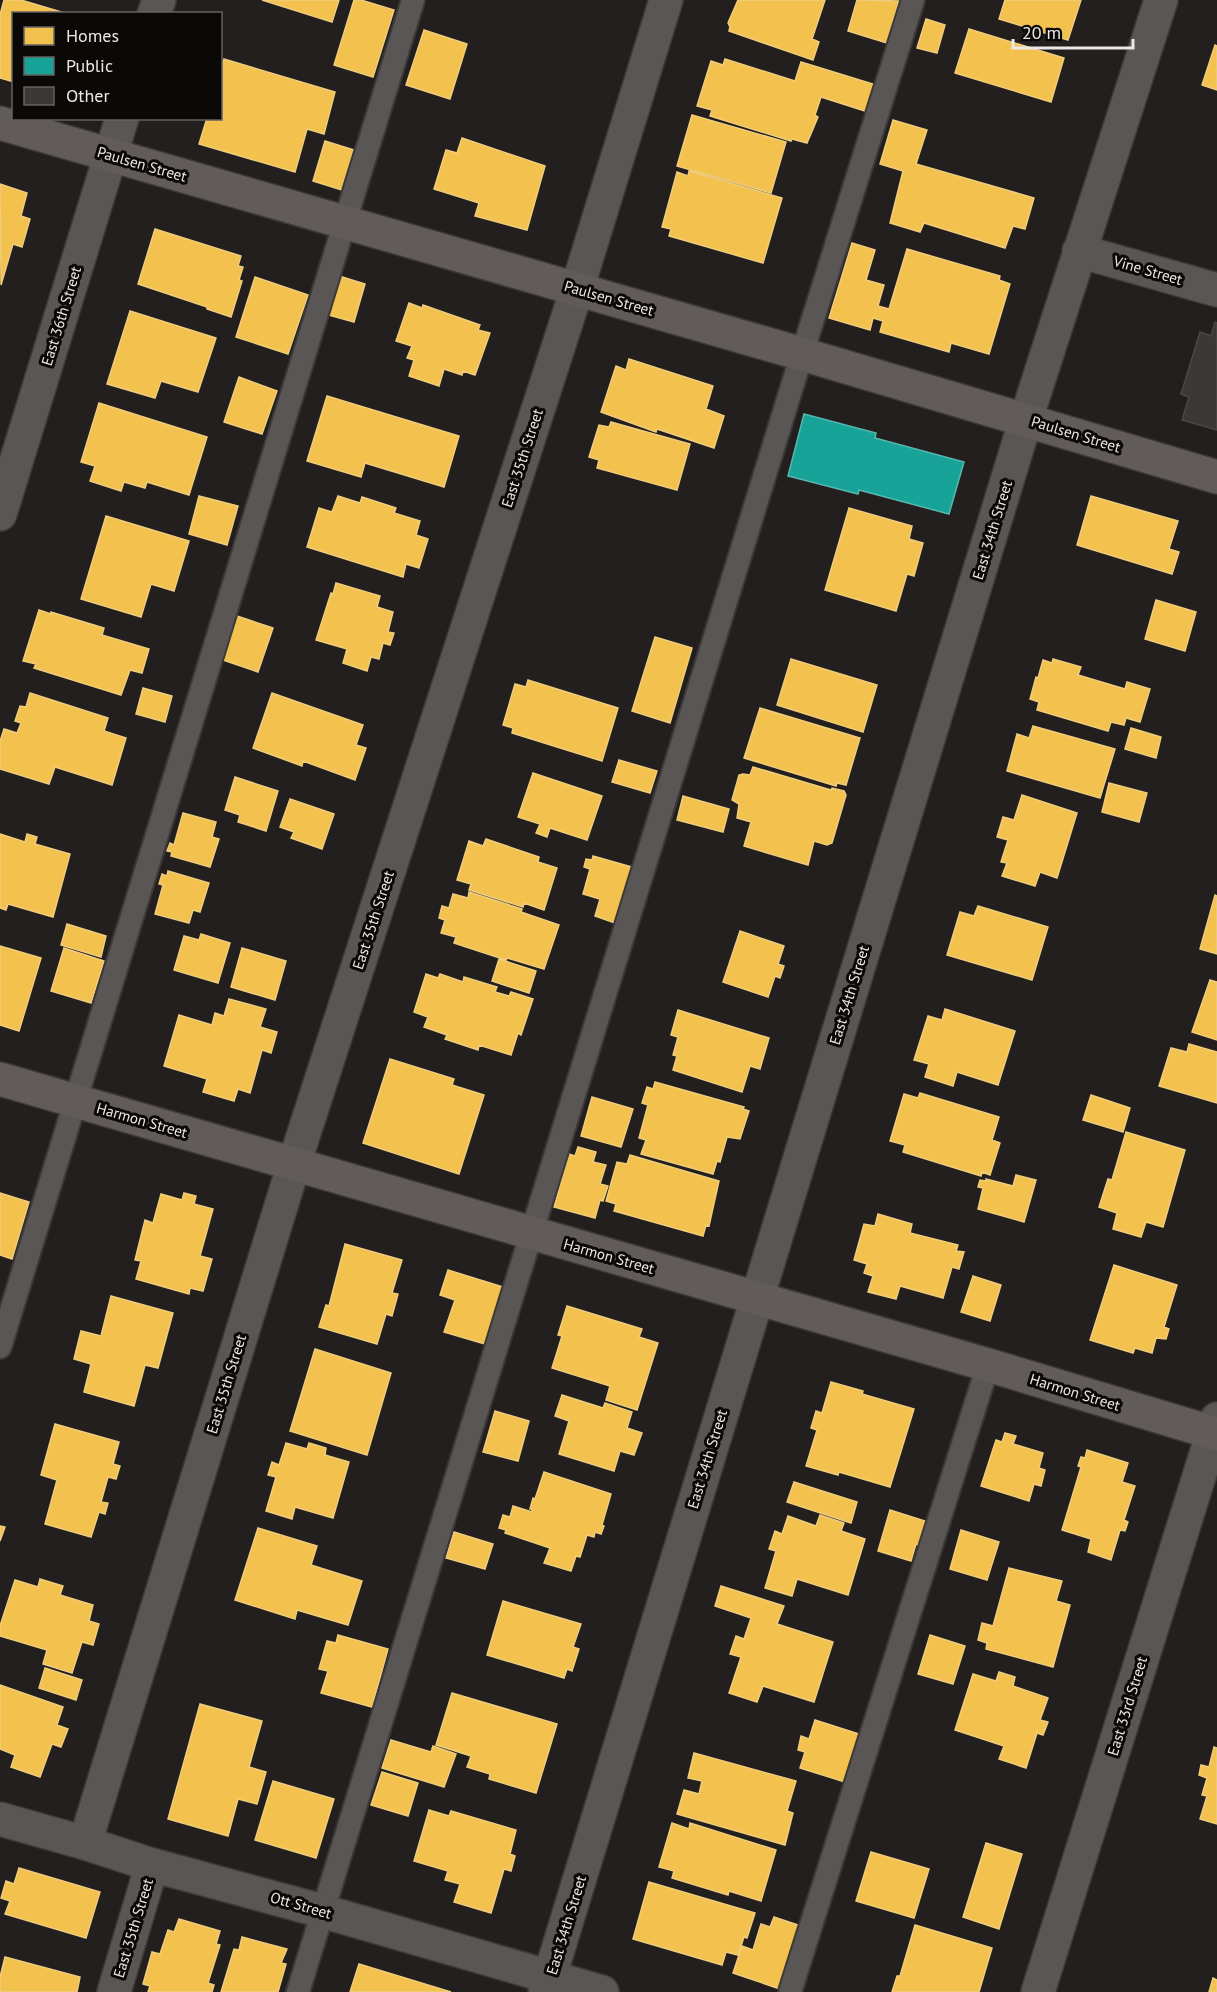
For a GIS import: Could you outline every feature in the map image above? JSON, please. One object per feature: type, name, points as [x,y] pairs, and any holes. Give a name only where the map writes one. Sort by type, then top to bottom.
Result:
[{"type":"street","name":"East 35th Street","points":[[85,1843],[294,1164],[577,289],[666,0]]},
{"type":"street","name":"East 34th Street","points":[[548,1985],[1026,419],[1161,0]]},
{"type":"street","name":"East 36th Street","points":[[0,513],[121,120]]},
{"type":"street","name":"Paulsen Street","points":[[0,123],[1026,419],[1217,477]]},
{"type":"street","name":"Vine Street","points":[[1079,251],[1217,290]]},
{"type":"street","name":"Harmon Street","points":[[0,1079],[1216,1429]]},
{"type":"street","name":"East 33rd Street","points":[[1038,1992],[1216,1429]]},
{"type":"street","name":"Ott Street","points":[[0,1819],[152,1865],[322,1911],[548,1985],[602,1992]]},
{"type":"street","name":"East 35th Street","points":[[114,1992],[152,1865]]},
{"type":"lane","points":[[0,1347],[77,1101],[343,222],[413,0]]},
{"type":"lane","points":[[298,1992],[913,0]]},
{"type":"lane","points":[[790,1992],[988,1365]]},
{"type":"building: Homes","points":[[4,0],[21,0],[61,12],[12,12],[12,81],[0,78],[0,15]]},
{"type":"building: Homes","points":[[262,0],[339,0],[332,22]]},
{"type":"building: Homes","points":[[354,0],[394,10],[373,77],[334,65]]},
{"type":"building: Homes","points":[[738,0],[825,0],[812,39],[819,42],[813,60],[729,31],[728,23]]},
{"type":"building: Homes","points":[[857,0],[899,1],[887,43],[848,31]]},
{"type":"building: Homes","points":[[1005,0],[1081,0],[1068,40],[999,19]]},
{"type":"building: Homes","points":[[926,19],[945,25],[937,53],[917,48]]},
{"type":"building: Homes","points":[[969,29],[1064,58],[1051,102],[955,73]]},
{"type":"building: Homes","points":[[424,30],[467,44],[450,99],[406,85]]},
{"type":"building: Homes","points":[[1215,45],[1217,46],[1217,90],[1202,85]]},
{"type":"building: Homes","points":[[224,59],[335,92],[324,134],[307,129],[295,172],[199,144],[206,120],[222,120],[222,65]]},
{"type":"building: Homes","points":[[725,59],[795,81],[801,62],[876,85],[868,112],[821,97],[815,115],[818,117],[807,143],[792,139],[791,141],[710,116],[712,110],[697,106],[711,61],[723,65]]},
{"type":"building: Homes","points":[[692,115],[786,142],[771,193],[677,166]]},
{"type":"building: Homes","points":[[893,120],[927,130],[916,164],[1034,198],[1025,229],[1013,226],[1005,248],[924,223],[920,232],[890,223],[903,171],[880,164]]},
{"type":"building: Homes","points":[[462,138],[545,166],[527,230],[475,216],[479,203],[434,189],[446,150],[457,153]]},
{"type":"building: Homes","points":[[325,141],[354,150],[342,190],[313,181]]},
{"type":"building: Homes","points":[[689,171],[782,198],[763,263],[669,236],[671,229],[662,227],[677,172],[688,176]]},
{"type":"building: Homes","points":[[0,184],[27,193],[21,216],[30,219],[22,247],[13,244],[1,285]]},
{"type":"building: Homes","points":[[155,229],[241,256],[238,266],[243,267],[239,280],[242,281],[231,317],[138,284]]},
{"type":"building: Homes","points":[[852,243],[875,250],[866,280],[884,285],[878,306],[889,309],[907,249],[1000,276],[999,280],[1010,284],[989,354],[951,343],[949,352],[880,332],[883,321],[873,318],[870,330],[829,318]]},
{"type":"building: Homes","points":[[336,275],[365,284],[354,322],[325,314]]},
{"type":"building: Homes","points":[[255,277],[308,295],[288,354],[236,337]]},
{"type":"building: Homes","points":[[409,303],[422,308],[423,305],[480,325],[478,330],[490,333],[475,375],[463,371],[462,375],[444,369],[439,386],[409,376],[414,360],[407,358],[412,346],[396,341]]},
{"type":"building: Homes","points":[[130,311],[216,338],[198,392],[161,381],[155,398],[107,384]]},
{"type":"building: Homes","points":[[629,359],[713,386],[706,409],[724,416],[714,448],[657,429],[656,432],[601,412],[616,366],[626,370]]},
{"type":"building: Homes","points":[[239,377],[277,391],[262,434],[224,422]]},
{"type":"building: Homes","points":[[327,396],[459,436],[444,487],[365,463],[361,477],[307,461]]},
{"type":"building: Homes","points":[[99,403],[207,437],[189,495],[147,482],[145,488],[124,482],[121,491],[90,481],[95,466],[81,462]]},
{"type":"building: Homes","points":[[611,422],[690,444],[677,490],[597,468],[599,460],[589,457],[599,425],[609,427]]},
{"type":"building: Homes","points":[[199,496],[238,506],[227,545],[189,534]]},
{"type":"building: Homes","points":[[338,496],[360,503],[362,497],[396,508],[394,513],[420,521],[416,535],[428,539],[419,568],[406,564],[403,577],[307,547],[319,508],[332,512]]},
{"type":"building: Homes","points":[[1091,496],[1178,521],[1169,549],[1179,552],[1172,574],[1077,545]]},
{"type":"building: Homes","points":[[849,508],[912,526],[909,539],[923,543],[914,576],[907,574],[896,611],[825,590]]},
{"type":"building: Homes","points":[[106,516],[189,541],[174,591],[151,584],[141,617],[81,599]]},
{"type":"building: Homes","points":[[336,583],[380,596],[377,607],[393,612],[388,632],[394,633],[390,645],[383,643],[379,659],[371,657],[367,671],[343,663],[347,649],[316,640]]},
{"type":"building: Homes","points":[[1156,600],[1196,612],[1185,651],[1145,639]]},
{"type":"building: Homes","points":[[39,610],[104,628],[102,635],[149,649],[142,673],[130,670],[121,695],[34,668],[36,664],[23,661]]},
{"type":"building: Homes","points":[[237,616],[273,628],[258,672],[223,660]]},
{"type":"building: Homes","points":[[655,637],[692,648],[670,723],[632,711]]},
{"type":"building: Homes","points":[[791,659],[877,685],[863,732],[777,705]]},
{"type":"building: Homes","points":[[1053,659],[1081,667],[1078,675],[1125,689],[1127,682],[1150,689],[1140,722],[1126,718],[1124,725],[1111,722],[1108,731],[1037,710],[1039,702],[1030,699],[1036,677],[1038,678],[1043,660],[1052,663]]},
{"type":"building: Homes","points":[[528,680],[618,708],[602,761],[512,733],[513,728],[503,725],[515,684],[526,687]]},
{"type":"building: Homes","points":[[143,688],[172,696],[165,722],[136,714]]},
{"type":"building: Homes","points":[[30,693],[108,718],[104,731],[126,738],[112,785],[55,767],[49,784],[0,769],[0,741],[4,729],[17,733],[21,723],[15,721],[20,706],[26,707]]},
{"type":"building: Homes","points":[[272,693],[363,725],[356,745],[366,748],[355,780],[303,761],[302,766],[253,748]]},
{"type":"building: Homes","points":[[760,708],[860,738],[846,785],[837,783],[836,786],[744,758]]},
{"type":"building: Homes","points":[[1033,726],[1115,749],[1100,798],[1007,771],[1017,734],[1029,738]]},
{"type":"building: Homes","points":[[1131,728],[1161,737],[1156,758],[1125,749]]},
{"type":"building: Homes","points":[[619,760],[657,771],[650,793],[612,782]]},
{"type":"building: Homes","points":[[753,767],[831,790],[832,788],[844,791],[846,795],[832,843],[827,845],[814,841],[808,865],[744,846],[751,822],[737,818],[739,804],[732,800],[739,775],[750,775]]},
{"type":"building: Homes","points":[[533,773],[602,796],[587,840],[550,828],[547,837],[536,833],[540,824],[518,817]]},
{"type":"building: Homes","points":[[235,777],[278,791],[266,831],[238,822],[240,815],[225,810]]},
{"type":"building: Homes","points":[[1109,783],[1147,793],[1139,822],[1102,812]]},
{"type":"building: Homes","points":[[1022,795],[1077,813],[1057,878],[1040,872],[1035,886],[1002,876],[1007,863],[1001,862],[1008,840],[997,837],[1003,817],[1014,820]]},
{"type":"building: Homes","points":[[683,796],[729,809],[723,832],[677,820]]},
{"type":"building: Homes","points":[[290,799],[334,814],[322,849],[291,838],[294,832],[280,827]]},
{"type":"building: Homes","points":[[183,813],[216,822],[212,837],[219,839],[210,867],[171,856],[172,852],[167,851],[170,843],[174,845]]},
{"type":"building: Homes","points":[[0,834],[25,842],[27,834],[37,837],[35,844],[70,854],[53,917],[8,904],[6,910],[0,908]]},
{"type":"building: Homes","points":[[486,839],[539,857],[538,862],[557,868],[544,910],[524,903],[523,907],[469,890],[471,884],[457,880],[469,841],[483,846]]},
{"type":"building: Homes","points":[[593,856],[632,867],[615,923],[595,916],[600,899],[583,894],[590,869],[584,867],[586,859],[592,860]]},
{"type":"building: Homes","points":[[168,871],[209,883],[200,912],[193,910],[189,923],[155,914],[163,885],[159,884],[162,874],[167,876]]},
{"type":"building: Homes","points":[[469,892],[522,909],[521,912],[559,925],[544,969],[507,958],[506,960],[454,943],[456,937],[441,933],[445,920],[439,918],[442,906],[449,908],[453,894],[468,898]]},
{"type":"building: Homes","points":[[1215,895],[1217,896],[1217,954],[1200,949]]},
{"type":"building: Homes","points":[[978,906],[1048,927],[1032,980],[947,955],[960,912],[974,916]]},
{"type":"building: Homes","points":[[67,924],[106,936],[101,957],[61,945]]},
{"type":"building: Homes","points":[[740,931],[784,946],[778,964],[784,966],[780,978],[775,976],[768,997],[723,982]]},
{"type":"building: Homes","points":[[201,934],[230,943],[218,983],[174,970],[184,936],[199,940]]},
{"type":"building: Homes","points":[[0,946],[41,958],[19,1031],[0,1025]]},
{"type":"building: Homes","points":[[64,948],[104,961],[91,1003],[51,991]]},
{"type":"building: Homes","points":[[242,948],[286,961],[275,1000],[231,987]]},
{"type":"building: Homes","points":[[499,959],[536,971],[529,993],[492,981]]},
{"type":"building: Homes","points":[[426,974],[438,978],[440,974],[463,982],[464,977],[497,987],[495,992],[509,996],[511,992],[533,999],[521,1035],[518,1033],[511,1055],[479,1045],[478,1050],[445,1039],[447,1035],[424,1027],[428,1017],[414,1012]]},
{"type":"building: Homes","points":[[1210,980],[1217,982],[1217,1040],[1192,1032]]},
{"type":"building: Homes","points":[[229,999],[266,1009],[260,1027],[277,1032],[271,1053],[262,1050],[250,1093],[238,1089],[234,1101],[203,1092],[207,1079],[164,1066],[179,1015],[212,1025],[215,1013],[224,1016]]},
{"type":"building: Homes","points":[[945,1009],[1015,1031],[998,1085],[957,1072],[953,1086],[925,1077],[929,1064],[914,1060],[928,1016],[942,1020]]},
{"type":"building: Homes","points":[[678,1010],[769,1038],[760,1069],[750,1066],[742,1092],[673,1070],[677,1056],[673,1055],[678,1037],[671,1035]]},
{"type":"building: Homes","points":[[1189,1044],[1217,1052],[1217,1103],[1159,1086],[1171,1048],[1187,1052]]},
{"type":"building: Homes","points":[[390,1059],[454,1079],[452,1085],[484,1095],[459,1174],[363,1143]]},
{"type":"building: Homes","points":[[655,1082],[744,1107],[743,1109],[749,1111],[740,1139],[727,1137],[720,1162],[717,1161],[713,1174],[641,1154],[646,1140],[639,1138],[648,1105],[642,1103],[647,1087],[653,1089]]},
{"type":"building: Homes","points":[[920,1093],[999,1117],[992,1140],[1000,1143],[990,1175],[982,1172],[981,1176],[903,1152],[905,1145],[890,1141],[904,1094],[918,1098]]},
{"type":"building: Homes","points":[[1091,1095],[1130,1108],[1123,1132],[1083,1120]]},
{"type":"building: Homes","points":[[592,1097],[633,1109],[621,1147],[581,1136]]},
{"type":"building: Homes","points":[[1126,1132],[1185,1150],[1163,1227],[1146,1222],[1141,1237],[1113,1229],[1117,1213],[1099,1207],[1108,1179],[1112,1180]]},
{"type":"building: Homes","points":[[578,1147],[596,1152],[593,1162],[606,1165],[600,1184],[608,1186],[603,1201],[600,1200],[595,1218],[554,1207],[569,1154],[575,1156]]},
{"type":"building: Homes","points":[[630,1155],[719,1181],[709,1226],[706,1225],[703,1236],[614,1211],[616,1204],[606,1201],[617,1162],[627,1164]]},
{"type":"building: Homes","points":[[1016,1175],[1036,1180],[1024,1222],[978,1209],[983,1188],[978,1187],[980,1180],[986,1181],[986,1179],[1013,1186]]},
{"type":"building: Homes","points":[[0,1193],[29,1202],[12,1259],[0,1255]]},
{"type":"building: Homes","points":[[184,1193],[196,1196],[194,1204],[213,1209],[200,1256],[212,1259],[203,1291],[190,1288],[189,1294],[136,1279],[141,1261],[135,1260],[145,1220],[153,1223],[161,1194],[182,1200]]},
{"type":"building: Homes","points":[[878,1214],[912,1224],[910,1233],[958,1245],[956,1251],[964,1252],[959,1269],[952,1267],[943,1298],[900,1286],[896,1299],[868,1292],[873,1276],[864,1273],[867,1264],[854,1260],[864,1224],[875,1226]]},
{"type":"building: Homes","points":[[345,1244],[402,1260],[392,1293],[398,1294],[392,1316],[386,1314],[377,1344],[319,1327],[326,1305],[329,1306]]},
{"type":"building: Homes","points":[[1114,1265],[1177,1285],[1164,1327],[1169,1329],[1166,1339],[1156,1338],[1152,1353],[1135,1348],[1133,1353],[1090,1340]]},
{"type":"building: Homes","points":[[448,1270],[503,1287],[485,1344],[444,1332],[455,1300],[440,1295]]},
{"type":"building: Homes","points":[[973,1276],[1001,1285],[990,1321],[961,1312]]},
{"type":"building: Homes","points":[[111,1296],[173,1313],[158,1368],[145,1365],[134,1406],[84,1392],[91,1364],[74,1359],[81,1331],[101,1336]]},
{"type":"building: Homes","points":[[567,1306],[642,1329],[639,1337],[658,1343],[637,1410],[606,1400],[610,1386],[552,1368],[562,1336],[558,1335]]},
{"type":"building: Homes","points":[[315,1349],[391,1373],[367,1455],[290,1431]]},
{"type":"building: Homes","points":[[831,1382],[863,1391],[862,1394],[914,1409],[890,1487],[839,1472],[838,1475],[806,1466],[817,1430],[811,1428],[816,1411],[822,1413]]},
{"type":"building: Homes","points":[[562,1395],[603,1408],[605,1403],[632,1412],[627,1428],[642,1433],[634,1455],[620,1451],[614,1471],[559,1454],[569,1421],[555,1416]]},
{"type":"building: Homes","points":[[495,1411],[529,1421],[518,1461],[483,1452]]},
{"type":"building: Homes","points":[[55,1424],[119,1442],[113,1464],[120,1466],[116,1479],[108,1477],[101,1502],[108,1503],[105,1514],[99,1512],[91,1537],[45,1524],[57,1480],[41,1475]]},
{"type":"building: Homes","points":[[1005,1433],[1016,1436],[1013,1444],[1043,1453],[1039,1468],[1045,1470],[1041,1486],[1034,1484],[1029,1501],[981,1486],[996,1440],[1002,1442]]},
{"type":"building: Homes","points":[[286,1443],[307,1449],[309,1443],[326,1448],[325,1455],[349,1462],[333,1518],[295,1507],[292,1519],[266,1511],[276,1477],[268,1475],[272,1462],[279,1465]]},
{"type":"building: Homes","points":[[1087,1450],[1128,1463],[1122,1482],[1135,1486],[1124,1520],[1128,1522],[1125,1531],[1120,1530],[1111,1560],[1088,1552],[1091,1539],[1062,1530],[1081,1467],[1078,1466],[1081,1457],[1085,1458]]},
{"type":"building: Homes","points":[[544,1472],[611,1494],[601,1534],[595,1532],[594,1537],[587,1535],[580,1557],[576,1556],[571,1571],[544,1563],[550,1548],[505,1533],[506,1530],[499,1528],[503,1515],[510,1517],[513,1506],[532,1512],[530,1509],[533,1498],[535,1499]]},
{"type":"building: Homes","points":[[794,1482],[857,1502],[851,1523],[787,1502]]},
{"type":"building: Homes","points":[[890,1510],[928,1522],[920,1546],[916,1544],[911,1561],[878,1551]]},
{"type":"building: Homes","points":[[820,1515],[844,1523],[841,1531],[865,1539],[848,1595],[797,1579],[792,1596],[765,1588],[776,1551],[769,1549],[775,1531],[782,1534],[788,1516],[816,1526]]},
{"type":"building: Homes","points":[[0,1526],[5,1527],[0,1541]]},
{"type":"building: Homes","points":[[258,1528],[317,1546],[311,1565],[362,1581],[348,1625],[297,1610],[295,1619],[235,1600]]},
{"type":"building: Homes","points":[[961,1530],[999,1542],[987,1580],[950,1569]]},
{"type":"building: Homes","points":[[454,1532],[493,1544],[485,1569],[446,1558]]},
{"type":"building: Homes","points":[[1009,1568],[1062,1581],[1056,1601],[1070,1605],[1053,1667],[986,1649],[987,1643],[978,1640],[982,1623],[993,1626]]},
{"type":"building: Homes","points":[[40,1579],[63,1586],[60,1595],[93,1605],[89,1621],[99,1624],[93,1645],[82,1642],[72,1673],[43,1664],[47,1650],[0,1636],[0,1626],[15,1580],[38,1587]]},
{"type":"building: Homes","points":[[721,1586],[784,1606],[777,1624],[833,1642],[814,1702],[763,1686],[757,1702],[729,1693],[741,1657],[730,1654],[736,1636],[744,1639],[751,1618],[715,1606]]},
{"type":"building: Homes","points":[[503,1601],[581,1624],[573,1647],[579,1649],[572,1671],[567,1669],[564,1678],[487,1655]]},
{"type":"building: Homes","points":[[338,1635],[388,1649],[372,1707],[321,1693],[328,1671],[319,1669],[327,1641],[336,1643]]},
{"type":"building: Homes","points":[[930,1635],[965,1646],[953,1684],[918,1674]]},
{"type":"building: Homes","points":[[45,1668],[82,1680],[76,1700],[39,1688]]},
{"type":"building: Homes","points":[[999,1672],[1015,1677],[1013,1686],[1048,1698],[1040,1720],[1048,1722],[1043,1735],[1037,1733],[1026,1768],[999,1759],[1004,1746],[955,1730],[973,1674],[996,1681]]},
{"type":"building: Homes","points":[[0,1685],[63,1707],[57,1725],[68,1729],[61,1747],[52,1744],[40,1777],[11,1767],[15,1755],[0,1749]]},
{"type":"building: Homes","points":[[452,1693],[557,1724],[536,1793],[489,1779],[490,1774],[467,1767],[471,1756],[436,1745]]},
{"type":"building: Homes","points":[[200,1704],[262,1721],[249,1767],[266,1772],[257,1804],[238,1799],[228,1836],[168,1819]]},
{"type":"building: Homes","points":[[815,1720],[859,1734],[845,1782],[800,1768],[805,1752],[798,1750],[801,1736],[809,1739]]},
{"type":"building: Homes","points":[[391,1740],[431,1752],[433,1746],[456,1754],[444,1787],[382,1768]]},
{"type":"building: Homes","points":[[1214,1747],[1217,1748],[1217,1824],[1200,1819],[1207,1796],[1202,1795],[1207,1778],[1199,1775],[1201,1765],[1209,1767]]},
{"type":"building: Homes","points":[[694,1753],[796,1781],[787,1811],[793,1813],[785,1845],[677,1814],[684,1790],[699,1794],[702,1781],[688,1778]]},
{"type":"building: Homes","points":[[382,1772],[418,1783],[408,1816],[371,1805]]},
{"type":"building: Homes","points":[[273,1781],[334,1799],[316,1858],[255,1840]]},
{"type":"building: Homes","points":[[429,1810],[449,1816],[451,1811],[516,1830],[510,1854],[515,1856],[511,1871],[504,1869],[491,1913],[454,1902],[460,1884],[445,1880],[448,1871],[414,1861]]},
{"type":"building: Homes","points":[[672,1823],[689,1829],[690,1823],[776,1850],[761,1901],[729,1891],[728,1895],[672,1878],[674,1871],[659,1867]]},
{"type":"building: Homes","points":[[986,1843],[1022,1854],[999,1929],[963,1917]]},
{"type":"building: Homes","points":[[871,1852],[929,1869],[914,1918],[856,1901]]},
{"type":"building: Homes","points":[[19,1868],[100,1892],[86,1938],[5,1914],[10,1901],[1,1898],[6,1881],[14,1884]]},
{"type":"building: Homes","points":[[649,1882],[755,1913],[747,1938],[744,1937],[738,1955],[726,1952],[722,1965],[633,1939]]},
{"type":"building: Homes","points":[[774,1917],[801,1926],[780,1989],[733,1973],[742,1946],[753,1950],[761,1924],[770,1927]]},
{"type":"building: Homes","points":[[179,1919],[220,1931],[216,1944],[220,1945],[208,1983],[214,1985],[212,1992],[148,1992],[150,1986],[143,1984],[152,1952],[160,1954],[168,1930],[174,1932]]},
{"type":"building: Homes","points":[[915,1925],[992,1948],[979,1992],[892,1992],[897,1976],[900,1976]]},
{"type":"building: Homes","points":[[242,1937],[287,1949],[281,1963],[286,1964],[278,1992],[221,1992],[234,1949],[239,1950]]},
{"type":"building: Homes","points":[[5,1957],[80,1977],[77,1992],[0,1992],[0,1977]]},
{"type":"building: Homes","points":[[359,1964],[451,1992],[350,1992]]},
{"type":"building: Homes","points":[[1213,1978],[1217,1980],[1217,1992],[1209,1992]]},
{"type":"building: Public","points":[[804,414],[876,433],[875,438],[964,462],[949,514],[859,490],[858,494],[788,476]]},
{"type":"building: Other","points":[[1215,322],[1217,323],[1217,430],[1182,420],[1189,397],[1181,394],[1200,332],[1211,336]]}]
